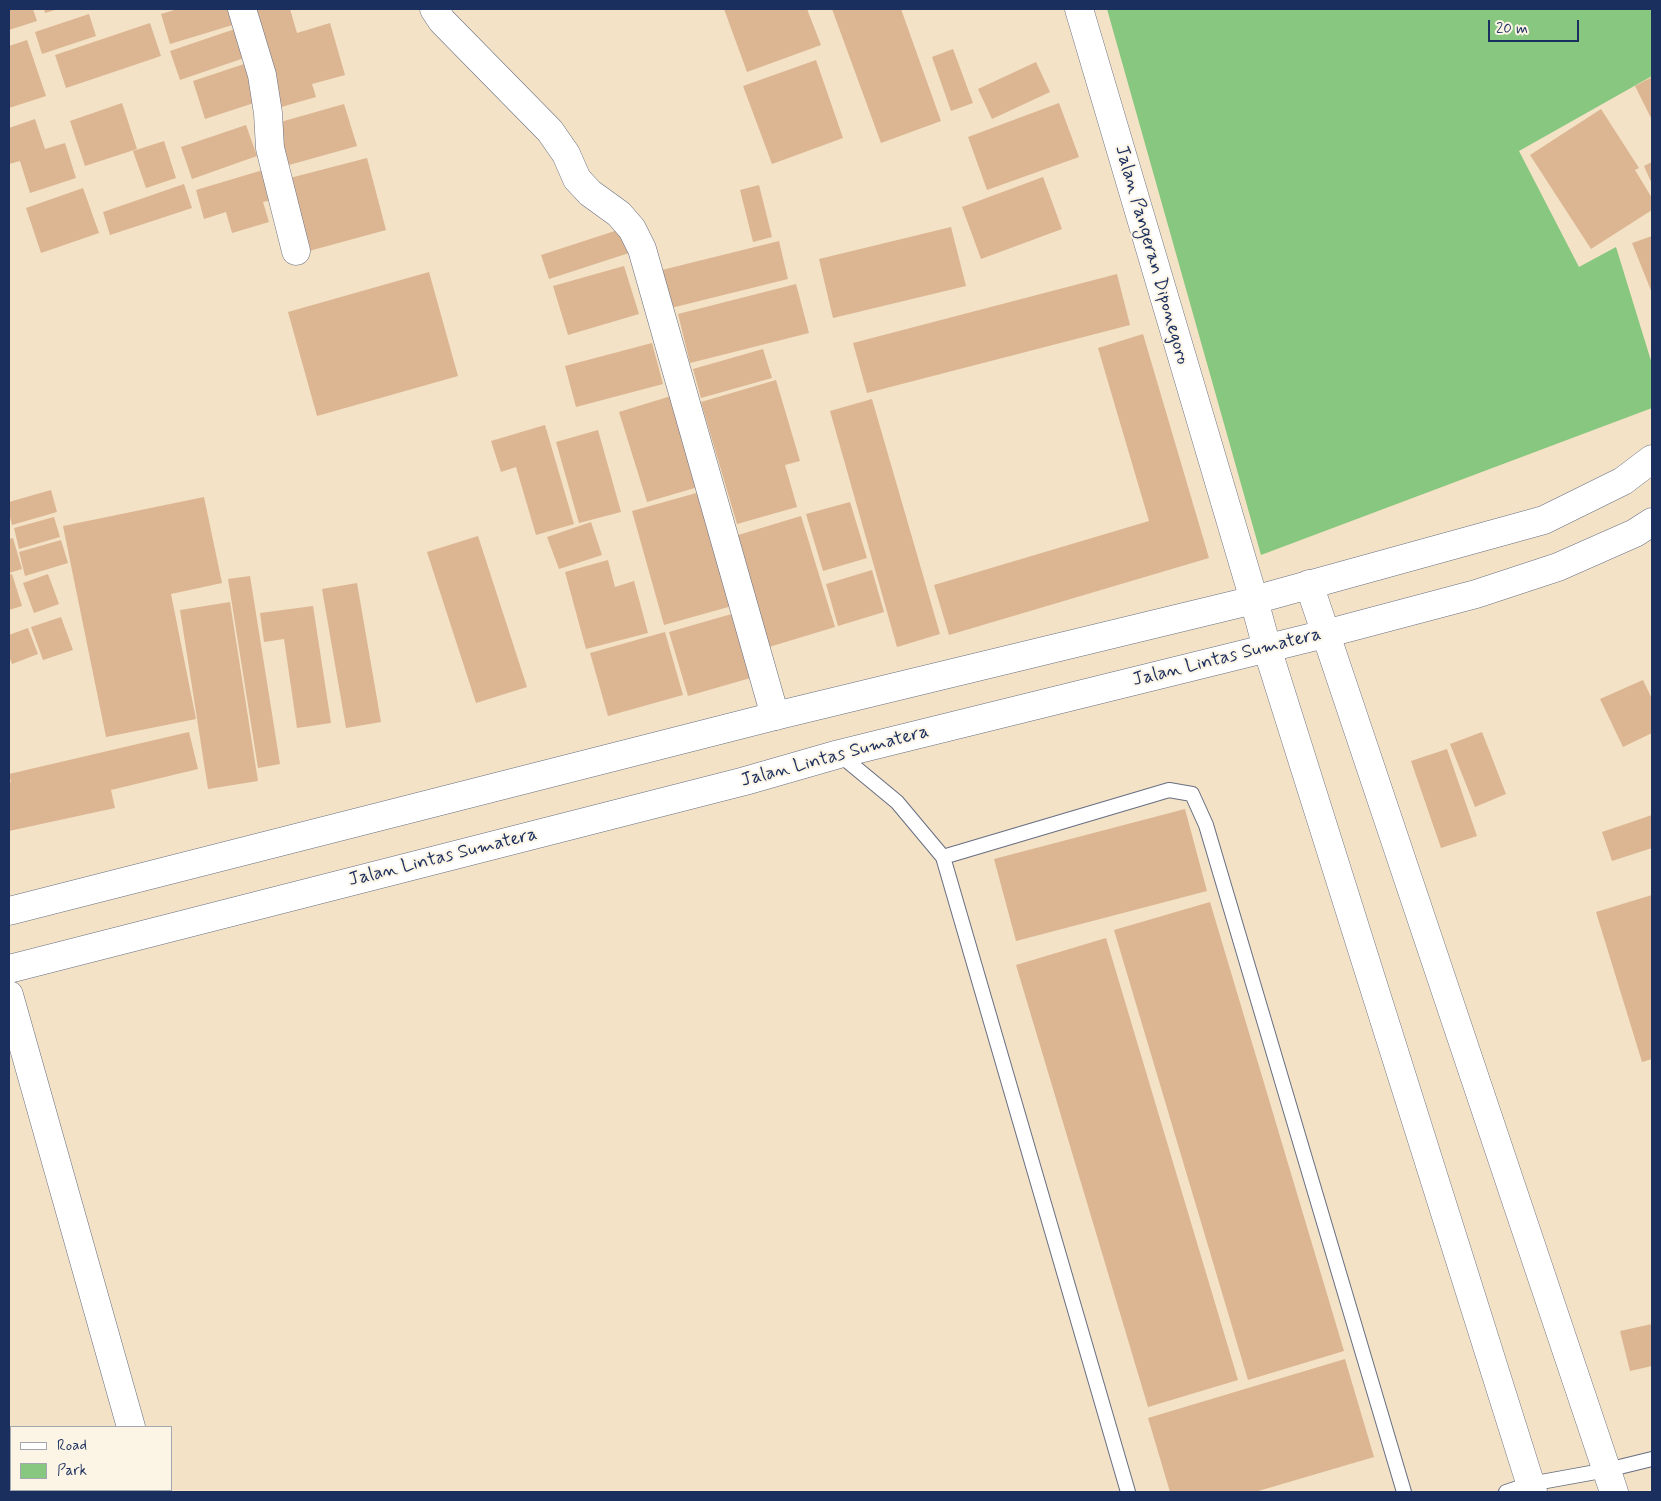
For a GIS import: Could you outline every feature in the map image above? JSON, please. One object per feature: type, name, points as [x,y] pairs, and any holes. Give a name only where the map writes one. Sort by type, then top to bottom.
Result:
[{"type":"main road","points":[[242,9],[262,75],[268,113],[270,148],[296,251]]},
{"type":"main road","points":[[434,9],[442,21],[550,131],[566,154],[577,179],[590,193],[618,214],[632,229],[642,249],[775,716]]},
{"type":"main road","name":"Jalan Pangeran Diponegoro","points":[[1079,9],[1267,648],[1523,1490]]},
{"type":"main road","points":[[9,911],[775,716],[1254,600],[1544,520],[1623,481],[1652,459]]},
{"type":"main road","name":"Jalan Lintas Sumatera","points":[[9,969],[745,780],[839,754],[1325,634],[1476,594],[1558,567],[1635,533],[1652,522]]},
{"type":"main road","points":[[1308,584],[1610,1481]]},
{"type":"main road","points":[[9,995],[131,1426]]},
{"type":"lane","points":[[839,754],[897,802],[943,858],[1128,1492]]},
{"type":"lane","points":[[943,858],[1169,790],[1192,794],[1206,825],[1404,1492]]},
{"type":"lane","points":[[1523,1490],[1610,1481],[1652,1459]]},
{"type":"green space","points":[[1107,9],[1652,9],[1652,76],[1519,151],[1579,267],[1616,247],[1652,364],[1652,408],[1261,555]]},
{"type":"building","points":[[9,9],[33,9],[37,21],[9,30]]},
{"type":"building","points":[[44,9],[58,9],[45,13]]},
{"type":"building","points":[[178,9],[231,9],[236,24],[170,44],[161,14]]},
{"type":"building","points":[[249,9],[290,9],[297,33],[330,23],[345,75],[312,84],[316,97],[278,108]]},
{"type":"building","points":[[724,9],[807,9],[821,45],[747,72]]},
{"type":"building","points":[[832,9],[901,9],[941,121],[881,143]]},
{"type":"building","points":[[89,14],[96,36],[42,54],[35,32]]},
{"type":"building","points":[[150,23],[161,56],[66,88],[55,55]]},
{"type":"building","points":[[238,28],[247,57],[180,80],[170,51]]},
{"type":"building","points":[[27,40],[46,96],[9,108],[9,46]]},
{"type":"building","points":[[953,49],[973,103],[951,111],[932,57]]},
{"type":"building","points":[[816,60],[843,138],[772,164],[743,86]]},
{"type":"building","points":[[1036,62],[1050,92],[992,119],[978,89]]},
{"type":"building","points":[[244,64],[257,102],[205,119],[193,81]]},
{"type":"building","points":[[1652,77],[1652,120],[1635,86]]},
{"type":"building","points":[[122,103],[137,149],[85,166],[70,121]]},
{"type":"building","points":[[1059,103],[1079,157],[987,190],[968,137]]},
{"type":"building","points":[[344,104],[357,146],[289,165],[277,123]]},
{"type":"building","points":[[1601,109],[1639,168],[1635,170],[1652,198],[1652,210],[1591,249],[1530,155]]},
{"type":"building","points":[[35,119],[45,149],[65,143],[76,178],[30,193],[20,161],[9,164],[9,128]]},
{"type":"building","points":[[246,125],[257,156],[192,179],[181,147]]},
{"type":"building","points":[[164,141],[176,178],[146,188],[133,151]]},
{"type":"building","points":[[367,158],[386,230],[309,251],[290,178]]},
{"type":"building","points":[[1652,162],[1652,184],[1644,166]]},
{"type":"building","points":[[263,170],[271,200],[263,202],[269,222],[232,233],[226,212],[204,219],[196,190]]},
{"type":"building","points":[[1043,177],[1062,229],[981,259],[962,207]]},
{"type":"building","points":[[184,184],[192,208],[110,235],[103,212]]},
{"type":"building","points":[[759,185],[772,237],[753,242],[740,190]]},
{"type":"building","points":[[83,188],[99,233],[41,253],[26,208]]},
{"type":"building","points":[[951,227],[966,286],[833,318],[819,259]]},
{"type":"building","points":[[621,229],[629,253],[549,279],[541,255]]},
{"type":"building","points":[[1652,236],[1652,293],[1632,243]]},
{"type":"building","points":[[779,241],[788,279],[671,308],[662,270]]},
{"type":"building","points":[[624,266],[639,314],[568,335],[553,286]]},
{"type":"building","points":[[429,272],[458,376],[317,416],[288,312]]},
{"type":"building","points":[[1117,274],[1130,325],[867,393],[853,343]]},
{"type":"building","points":[[796,284],[809,333],[690,363],[678,314]]},
{"type":"building","points":[[1143,334],[1209,558],[949,635],[934,585],[1149,521],[1098,348]]},
{"type":"building","points":[[652,343],[663,384],[576,407],[565,366]]},
{"type":"building","points":[[763,349],[772,378],[701,398],[693,369]]},
{"type":"building","points":[[776,380],[800,461],[785,465],[797,507],[737,524],[701,402]]},
{"type":"building","points":[[671,396],[698,487],[647,502],[619,412]]},
{"type":"building","points":[[872,399],[940,634],[897,647],[830,411]]},
{"type":"building","points":[[545,425],[574,524],[536,535],[516,467],[501,472],[491,441]]},
{"type":"building","points":[[598,430],[621,512],[579,523],[556,442]]},
{"type":"building","points":[[51,490],[57,512],[12,525],[9,502]]},
{"type":"building","points":[[700,492],[732,606],[664,625],[632,511]]},
{"type":"building","points":[[204,497],[222,583],[171,594],[196,719],[106,737],[63,526]]},
{"type":"building","points":[[850,502],[867,558],[823,571],[806,514]]},
{"type":"building","points":[[801,516],[835,627],[769,647],[735,536]]},
{"type":"building","points":[[54,517],[60,537],[19,549],[14,528]]},
{"type":"building","points":[[591,522],[602,555],[559,569],[547,537]]},
{"type":"building","points":[[478,536],[527,687],[476,703],[427,552]]},
{"type":"building","points":[[13,538],[22,569],[9,573],[9,539]]},
{"type":"building","points":[[61,540],[68,563],[25,576],[19,552]]},
{"type":"building","points":[[608,560],[615,587],[634,581],[648,633],[586,649],[565,572]]},
{"type":"building","points":[[872,570],[884,612],[838,626],[826,584]]},
{"type":"building","points":[[12,574],[22,606],[9,610],[9,575]]},
{"type":"building","points":[[48,574],[59,604],[34,613],[23,583]]},
{"type":"building","points":[[250,576],[280,764],[258,768],[228,579]]},
{"type":"building","points":[[357,583],[381,722],[346,728],[322,589]]},
{"type":"building","points":[[230,602],[258,781],[208,789],[180,610]]},
{"type":"building","points":[[313,606],[331,723],[297,728],[284,639],[264,642],[260,613]]},
{"type":"building","points":[[735,613],[754,677],[688,696],[669,632]]},
{"type":"building","points":[[61,617],[73,650],[43,660],[31,627]]},
{"type":"building","points":[[28,628],[38,654],[12,664],[9,656],[9,635]]},
{"type":"building","points":[[665,632],[683,695],[608,716],[590,653]]},
{"type":"building","points":[[1643,680],[1652,699],[1652,733],[1623,747],[1600,699]]},
{"type":"building","points":[[189,732],[198,769],[111,790],[115,808],[9,831],[9,782],[11,782],[9,774]]},
{"type":"building","points":[[1482,732],[1506,794],[1475,807],[1450,744]]},
{"type":"building","points":[[1447,749],[1477,836],[1441,848],[1411,761]]},
{"type":"building","points":[[1185,809],[1207,891],[1016,941],[994,859]]},
{"type":"building","points":[[1652,815],[1652,848],[1612,861],[1602,832]]},
{"type":"building","points":[[1652,895],[1652,1059],[1642,1062],[1596,912]]},
{"type":"building","points":[[1210,902],[1344,1351],[1248,1380],[1114,930]]},
{"type":"building","points":[[1106,938],[1238,1380],[1148,1407],[1016,965]]},
{"type":"building","points":[[1652,1324],[1652,1366],[1630,1371],[1620,1331]]},
{"type":"building","points":[[1345,1359],[1374,1457],[1255,1492],[1170,1492],[1148,1418]]}]
